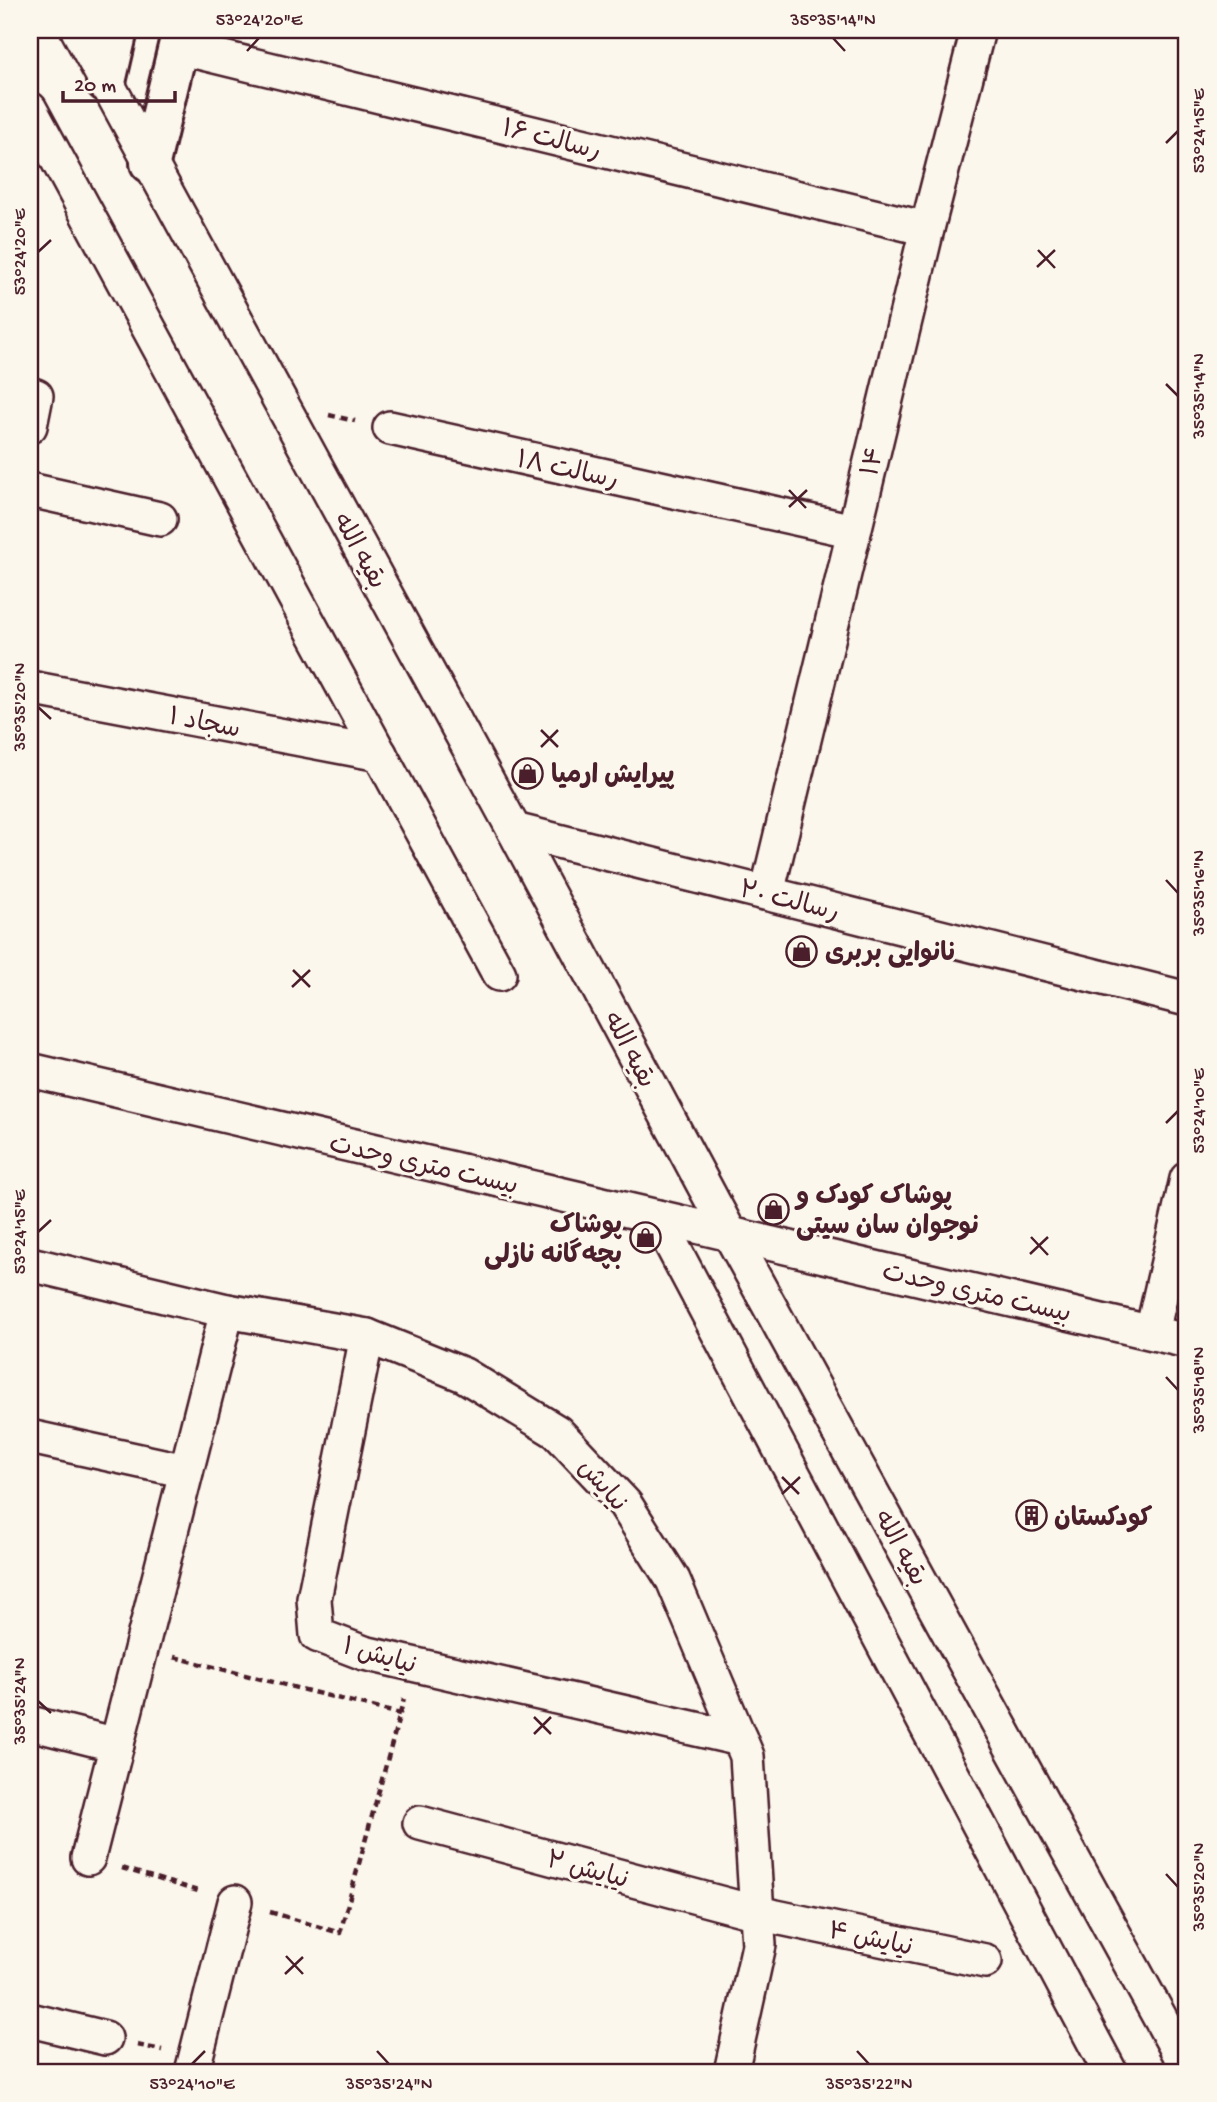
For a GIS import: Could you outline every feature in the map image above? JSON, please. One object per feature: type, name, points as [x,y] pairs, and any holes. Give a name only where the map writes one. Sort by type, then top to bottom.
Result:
[{"type":"street","name":"بقیه الله","points":[[78,30],[514,830],[730,1234],[1187,2067]]},
{"type":"street","points":[[106,82],[118,30]]},
{"type":"street","name":"۱۴","points":[[767,893],[927,229],[978,30]]},
{"type":"street","points":[[150,163],[180,38]]},
{"type":"street","name":"رسالت ۱۶","points":[[180,38],[927,229]]},
{"type":"street","points":[[34,122],[499,974]]},
{"type":"street","points":[[30,394],[36,396],[30,426]]},
{"type":"street","name":"رسالت ۱۸","points":[[390,429],[854,531]]},
{"type":"street","points":[[30,490],[160,519]]},
{"type":"street","name":"سجاد ۱","points":[[30,688],[380,754]]},
{"type":"street","name":"رسالت ۲۰","points":[[514,830],[1187,999]]},
{"type":"street","name":"بیست متری وحدت","points":[[30,1070],[1187,1341]]},
{"type":"street","points":[[1152,1332],[1187,1179]]},
{"type":"street","points":[[657,1217],[1110,2072]]},
{"type":"street","name":"نیایش","points":[[30,1264],[227,1311],[367,1336],[464,1375],[557,1432],[625,1504],[673,1580],[747,1756],[759,1945],[731,2072]]},
{"type":"street","points":[[88,1858],[227,1311]]},
{"type":"street","name":"نیایش ۱","points":[[367,1336],[314,1598],[317,1634],[364,1653],[740,1739]]},
{"type":"street","points":[[30,1437],[186,1471]]},
{"type":"street","points":[[30,1723],[117,1745]]},
{"type":"street","name":"نیایش ۲","points":[[420,1823],[757,1913]]},
{"type":"street","points":[[191,2072],[235,1902]]},
{"type":"street","name":"نیایش ۴","points":[[757,1913],[985,1961]]},
{"type":"street","points":[[30,2020],[105,2038]]},
{"type":"path","points":[[282,405],[390,429]]},
{"type":"path","points":[[141,1648],[400,1714]]},
{"type":"path","points":[[88,1858],[340,1933],[414,1664]]},
{"type":"place","name":"پیرایش ارمیا","points":[[528,773]]},
{"type":"place","name":"نانوایی بربری","points":[[802,951]]},
{"type":"place","name":"پوشاک کودک و نوجوان سان سیتی","points":[[773,1209]]},
{"type":"place","name":"پوشاک بچه‌گانه نازلی","points":[[645,1238]]},
{"type":"place","name":"کودکستان","points":[[1031,1516]]}]
